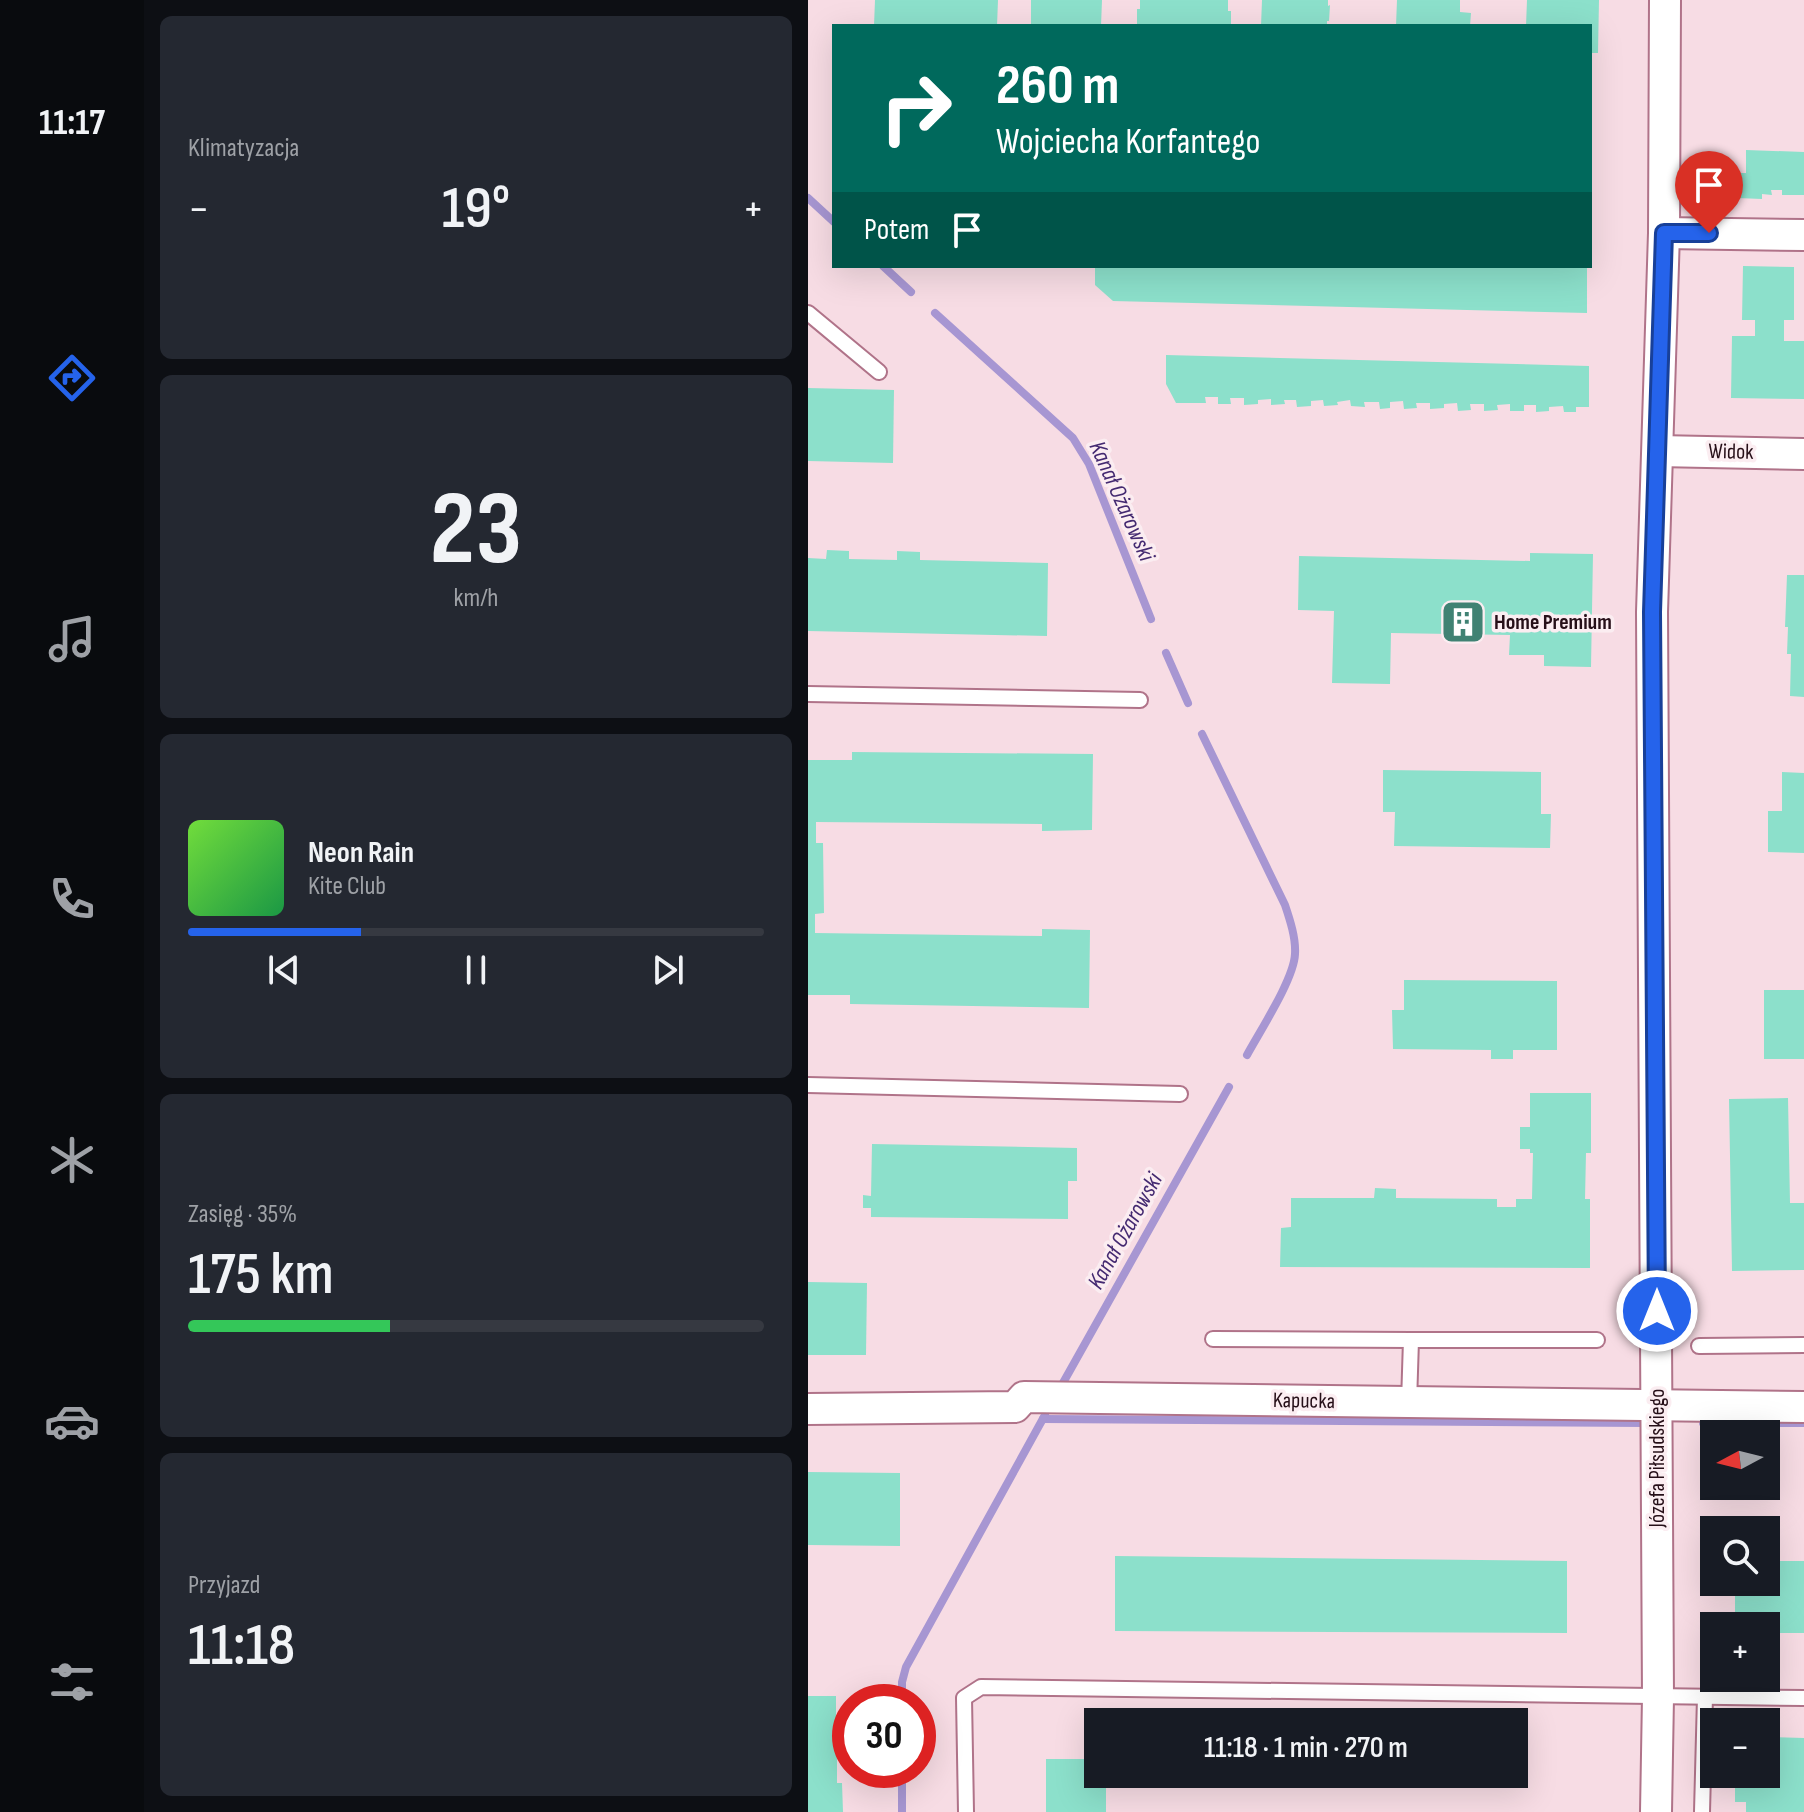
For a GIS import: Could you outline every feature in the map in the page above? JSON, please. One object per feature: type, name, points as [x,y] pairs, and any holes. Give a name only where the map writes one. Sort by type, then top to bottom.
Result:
[{"type":"street","name":"Józefa Piłsudskiego","points":[[1656,1812],[1652,612],[1664,233],[1665,0]]},
{"type":"street","points":[[1664,233],[1804,235]]},
{"type":"street","name":"Widok","points":[[1658,451],[1804,454]]},
{"type":"street","name":"Kapucka","points":[[808,1409],[1015,1407],[1024,1397],[1804,1407]]},
{"type":"lane","points":[[808,313],[879,372]]},
{"type":"lane","points":[[808,694],[1140,700]]},
{"type":"lane","points":[[808,1085],[1180,1094]]},
{"type":"lane","points":[[1213,1339],[1597,1340]]},
{"type":"lane","points":[[1409,1403],[1411,1340]]},
{"type":"lane","points":[[1699,1346],[1804,1345]]},
{"type":"lane","points":[[966,1812],[964,1698],[981,1687],[1804,1698]]},
{"type":"lane","points":[[1702,1812],[1705,1697]]},
{"type":"building","points":[[875,0],[998,0],[997,24],[874,24]]},
{"type":"building","points":[[1031,0],[1102,0],[1101,24],[1031,24]]},
{"type":"building","points":[[1140,0],[1228,0],[1231,24],[1137,24],[1137,9],[1140,9]]},
{"type":"building","points":[[1262,0],[1328,0],[1330,5],[1327,24],[1261,24]]},
{"type":"building","points":[[1397,0],[1460,0],[1460,12],[1471,13],[1470,24],[1396,24]]},
{"type":"building","points":[[1527,0],[1599,0],[1598,53],[1592,53],[1592,24],[1526,24]]},
{"type":"building","points":[[1746,150],[1804,152],[1804,195],[1782,195],[1782,190],[1771,190],[1772,195],[1762,194],[1762,199],[1737,198],[1737,173],[1746,173]]},
{"type":"building","points":[[1743,266],[1794,267],[1794,320],[1784,320],[1784,341],[1804,341],[1804,399],[1731,398],[1732,336],[1755,336],[1755,320],[1742,320]]},
{"type":"building","points":[[1095,268],[1587,268],[1587,313],[1113,301],[1095,285]]},
{"type":"building","points":[[1166,355],[1589,366],[1589,407],[1576,407],[1576,412],[1564,412],[1563,406],[1549,407],[1549,411],[1536,412],[1536,405],[1524,405],[1524,411],[1510,411],[1510,404],[1497,405],[1498,410],[1484,411],[1484,404],[1470,404],[1471,410],[1458,411],[1457,403],[1430,409],[1430,403],[1416,403],[1417,408],[1404,409],[1403,401],[1390,402],[1390,408],[1380,409],[1379,402],[1364,402],[1365,407],[1351,406],[1350,400],[1324,406],[1323,400],[1311,401],[1311,406],[1297,407],[1296,400],[1271,405],[1271,399],[1244,405],[1244,398],[1230,398],[1231,404],[1218,404],[1218,397],[1205,397],[1206,403],[1176,403],[1166,384]]},
{"type":"building","points":[[808,388],[894,390],[893,463],[808,461]]},
{"type":"building","points":[[827,550],[849,551],[849,559],[897,560],[897,551],[920,552],[920,560],[1048,563],[1047,636],[808,631],[808,558],[826,559]]},
{"type":"building","name":"Home Premium","points":[[1530,553],[1593,554],[1591,667],[1544,666],[1544,655],[1509,655],[1510,635],[1391,633],[1390,684],[1332,683],[1334,611],[1298,610],[1299,556],[1530,561]]},
{"type":"building","points":[[1787,575],[1804,575],[1804,697],[1790,696],[1791,654],[1787,654],[1788,627],[1785,627]]},
{"type":"building","points":[[852,752],[1093,754],[1092,830],[1042,831],[1042,824],[816,822],[816,843],[823,843],[824,913],[815,914],[815,933],[1042,936],[1042,929],[1090,930],[1089,1008],[850,1004],[850,995],[808,995],[808,760],[852,760]]},
{"type":"building","points":[[1383,770],[1541,772],[1541,814],[1551,814],[1550,848],[1394,846],[1395,812],[1383,812]]},
{"type":"building","points":[[1782,772],[1804,773],[1804,853],[1768,852],[1768,811],[1782,811]]},
{"type":"building","points":[[1404,980],[1557,981],[1557,1050],[1513,1050],[1513,1059],[1491,1059],[1491,1050],[1393,1049],[1392,1010],[1404,1010]]},
{"type":"building","points":[[1764,990],[1804,990],[1804,1059],[1764,1059]]},
{"type":"building","points":[[1530,1093],[1591,1093],[1591,1153],[1586,1153],[1585,1199],[1590,1199],[1590,1268],[1280,1267],[1281,1228],[1291,1227],[1291,1198],[1374,1198],[1375,1188],[1396,1189],[1396,1198],[1497,1199],[1497,1207],[1516,1207],[1516,1199],[1532,1199],[1533,1153],[1530,1149],[1520,1149],[1520,1127],[1530,1127]]},
{"type":"building","points":[[1788,1098],[1790,1203],[1804,1203],[1804,1270],[1732,1271],[1729,1099]]},
{"type":"building","points":[[872,1144],[1077,1148],[1077,1181],[1068,1181],[1068,1219],[871,1217],[871,1208],[863,1208],[863,1195],[871,1196]]},
{"type":"building","points":[[808,1282],[867,1283],[866,1355],[808,1355]]},
{"type":"building","points":[[808,1472],[900,1473],[900,1546],[808,1545]]},
{"type":"building","points":[[1115,1556],[1567,1561],[1567,1633],[1115,1631]]},
{"type":"building","points":[[1780,1561],[1804,1561],[1804,1633],[1780,1633],[1780,1612],[1735,1612],[1735,1596],[1780,1596]]},
{"type":"building","points":[[808,1696],[832,1696],[832,1788],[842,1788],[843,1812],[808,1812]]},
{"type":"building","points":[[1780,1737],[1804,1738],[1804,1812],[1746,1812],[1746,1802],[1735,1802],[1735,1788],[1780,1788]]},
{"type":"building","points":[[1046,1759],[1084,1759],[1084,1788],[1106,1788],[1106,1812],[1046,1812]]},
{"type":"waterway","name":"Kanał Ożarowski","points":[[808,198],[832,220]]},
{"type":"waterway","name":"Kanał Ożarowski","points":[[885,268],[911,292]]},
{"type":"waterway","name":"Kanał Ożarowski","points":[[935,313],[1073,438],[1089,464],[1151,619]]},
{"type":"waterway","name":"Kanał Ożarowski","points":[[1166,653],[1188,703]]},
{"type":"waterway","name":"Kanał Ożarowski","points":[[1202,734],[1285,905],[1295,942],[1289,977],[1247,1055]]},
{"type":"waterway","name":"Kanał Ożarowski","points":[[1059,1390],[1229,1087]]},
{"type":"waterway","name":"Kanał Ożarowski","points":[[902,1684],[906,1667],[1045,1415]]},
{"type":"waterway","points":[[1043,1419],[1645,1423]]},
{"type":"waterway","points":[[1780,1423],[1804,1423]]},
{"type":"waterway","name":"Kanał Ożarowski","points":[[902,1788],[902,1812]]},
{"type":"place","name":"Home Premium","points":[[1463,622]]},
{"type":"route","points":[[1657,1311],[1652,612],[1664,233],[1709,233]]}]
